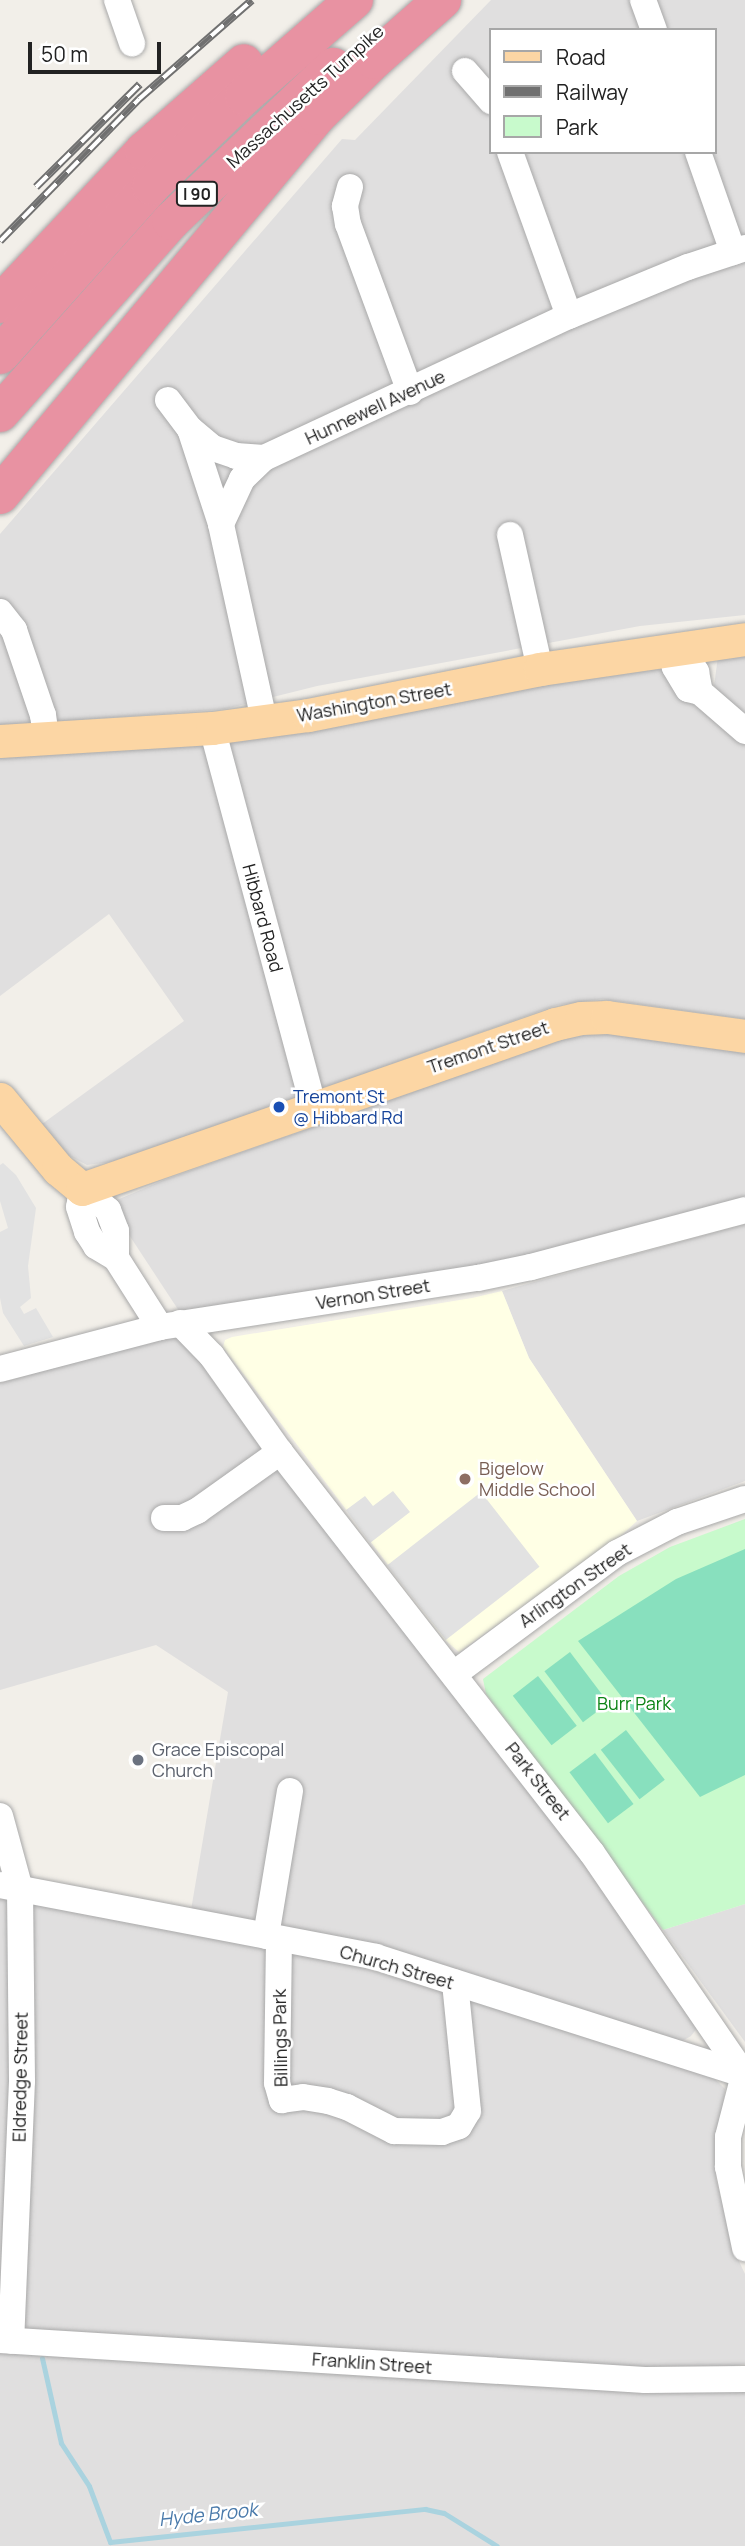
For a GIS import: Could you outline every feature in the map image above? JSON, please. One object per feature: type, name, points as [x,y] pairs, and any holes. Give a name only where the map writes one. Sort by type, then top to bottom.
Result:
[{"type":"highway","points":[[0,304],[153,143],[227,77],[322,0]]},
{"type":"highway","name":"I 90","points":[[0,355],[151,186],[244,96],[354,0]]},
{"type":"highway","name":"Massachusetts Turnpike","points":[[0,413],[118,277],[194,197],[312,86],[417,0]]},
{"type":"highway","points":[[0,495],[317,116],[374,60],[442,0]]},
{"type":"main road","name":"Washington Street","points":[[0,741],[212,728],[376,704],[540,670],[745,639]]},
{"type":"main road","name":"Tremont Street","points":[[82,1189],[555,1024],[581,1018],[607,1017],[745,1035]]},
{"type":"main road","name":"Park Street","points":[[0,1099],[38,1147],[82,1189]]},
{"type":"street","points":[[117,0],[132,44]]},
{"type":"street","points":[[643,0],[653,28]]},
{"type":"street","points":[[465,71],[490,100]]},
{"type":"street","points":[[511,154],[569,316]]},
{"type":"street","points":[[699,154],[739,250]]},
{"type":"street","points":[[350,187],[345,206],[348,224],[410,392]]},
{"type":"street","name":"Hunnewell Avenue","points":[[221,524],[242,479],[264,458],[569,316],[645,284],[739,250]]},
{"type":"street","points":[[168,400],[190,429],[213,448],[236,456],[264,458]]},
{"type":"street","points":[[190,429],[221,524],[264,720]]},
{"type":"street","points":[[510,535],[540,670]]},
{"type":"street","points":[[0,612],[14,630],[43,715],[46,737]]},
{"type":"street","points":[[680,647],[696,672],[700,692],[745,731]]},
{"type":"street","name":"Hibbard Road","points":[[212,728],[314,1108]]},
{"type":"street","name":"Park Street","points":[[82,1189],[108,1210],[117,1231],[116,1258],[170,1325],[212,1356],[280,1452],[592,1853],[744,2075]]},
{"type":"street","name":"Vernon Street","points":[[0,1369],[170,1325],[478,1278],[544,1264],[745,1210]]},
{"type":"street","points":[[212,1356],[231,1316]]},
{"type":"street","points":[[164,1518],[182,1518],[197,1511],[280,1452]]},
{"type":"street","name":"Arlington Street","points":[[454,1674],[617,1553],[677,1522],[745,1499]]},
{"type":"street","points":[[273,1937],[290,1791]]},
{"type":"street","name":"Eldredge Street","points":[[0,1816],[10,1887],[22,2081],[6,2341]]},
{"type":"street","name":"Church Street","points":[[10,1887],[376,1957],[744,2075]]},
{"type":"street","name":"Billings Park","points":[[273,1937],[277,2082],[282,2100],[303,2097],[328,2101],[347,2107],[394,2131],[442,2132],[460,2126],[468,2111],[455,1983]]},
{"type":"street","points":[[744,2075],[728,2137],[728,2166],[745,2248]]},
{"type":"street","name":"Franklin Street","points":[[6,2341],[632,2379],[745,2379]]},
{"type":"shaded area","points":[[491,0],[745,0],[745,615],[640,626],[317,686],[225,709],[0,726],[0,534],[342,139],[355,140]]},
{"type":"shaded area","points":[[745,648],[745,716],[714,686],[718,657]]},
{"type":"shaded area","points":[[643,662],[666,673],[745,744],[745,1019],[602,999],[557,1005],[119,1161],[87,1165],[62,1152],[42,1124],[184,1021],[109,914],[0,996],[0,756]]},
{"type":"shaded area","points":[[613,1033],[745,1051],[745,1198],[515,1260],[181,1314],[116,1215],[117,1200],[164,1180],[567,1037]]},
{"type":"shaded area","points":[[3,1163],[16,1175],[36,1208],[28,1266],[31,1298],[20,1307],[24,1314],[36,1308],[53,1337],[24,1346],[3,1313],[0,1298],[0,1232],[8,1228],[0,1201],[0,1165]]},
{"type":"shaded area","points":[[745,1224],[745,1481],[637,1521],[529,1358],[502,1291]]},
{"type":"shaded area","name":"Bigelow Middle School","points":[[502,1291],[529,1358],[637,1521],[622,1535],[459,1652],[445,1640],[223,1347],[225,1340],[232,1337]]},
{"type":"shaded area","points":[[161,1338],[179,1338],[198,1356],[578,1856],[697,2028],[691,2036],[679,2043],[661,2042],[389,1947],[191,1910],[228,1692],[156,1645],[0,1690],[0,1383]]},
{"type":"shaded area","points":[[393,1491],[410,1512],[370,1543],[346,1510],[365,1496],[373,1506]]},
{"type":"shaded area","points":[[481,1492],[539,1567],[446,1640],[387,1565]]},
{"type":"shaded area","points":[[0,1893],[315,1953],[709,2073],[725,2089],[716,2179],[735,2253],[745,2274],[745,2364],[722,2368],[598,2367],[0,2331]]},
{"type":"shaded area","points":[[745,1904],[745,2042],[663,1930]]},
{"type":"shaded area","points":[[0,2349],[745,2387],[745,2546],[0,2546]]},
{"type":"green space","name":"Burr Park","points":[[745,1519],[745,1904],[663,1930],[486,1694],[483,1679],[619,1576],[670,1547]]},
{"type":"green space","points":[[745,1549],[745,1775],[700,1797],[578,1641],[676,1579]]},
{"type":"green space","points":[[570,1652],[609,1703],[583,1722],[544,1671]]},
{"type":"green space","points":[[538,1676],[577,1726],[552,1745],[513,1696]]},
{"type":"green space","points":[[626,1730],[665,1780],[640,1799],[601,1750]]},
{"type":"green space","points":[[595,1753],[634,1804],[608,1823],[569,1772]]},
{"type":"waterway","name":"Hyde Brook","points":[[42,2358],[61,2443],[89,2486],[110,2542],[425,2509],[444,2513],[497,2546]]},
{"type":"railway","points":[[0,241],[139,99],[252,0]]},
{"type":"railway","points":[[36,187],[140,84]]},
{"type":"place","name":"Tremont St @ Hibbard Rd","points":[[279,1107]]},
{"type":"place","name":"Bigelow Middle School","points":[[465,1479]]},
{"type":"place","name":"Grace Episcopal Church","points":[[138,1760]]}]
